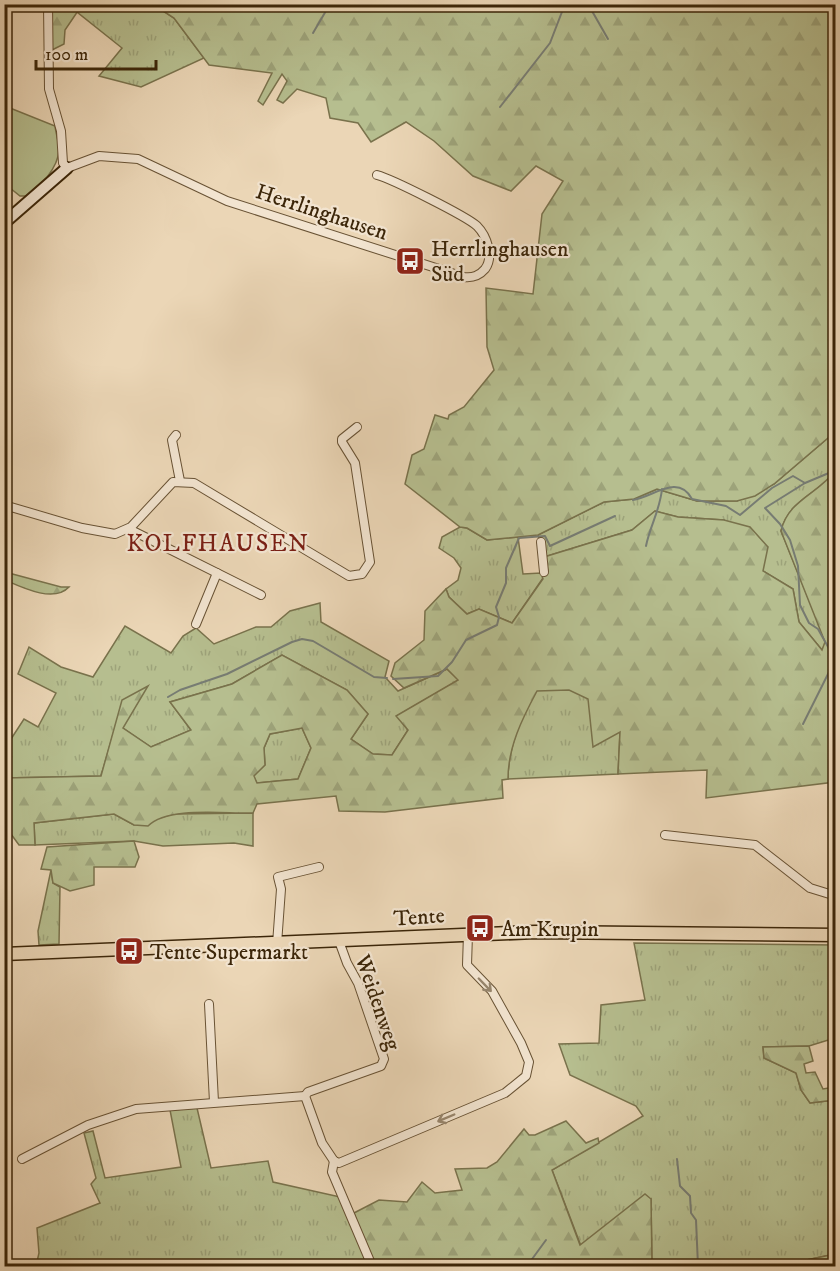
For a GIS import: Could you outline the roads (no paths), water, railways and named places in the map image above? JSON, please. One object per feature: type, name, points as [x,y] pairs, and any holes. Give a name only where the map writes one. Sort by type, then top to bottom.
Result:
[{"type":"main road","name":"Tente","points":[[4,954],[468,934],[596,931],[836,935]]},
{"type":"street","points":[[48,4],[49,90],[64,143],[63,163],[67,168]]},
{"type":"street","name":"Herrlinghausen","points":[[4,223],[67,168],[99,156],[134,158],[227,201],[464,277],[474,277],[482,272],[488,263],[489,253],[487,242],[477,227],[377,175]]},
{"type":"street","points":[[129,529],[173,482],[194,483],[240,508],[349,576],[362,574],[370,562],[358,477],[355,463],[342,442],[342,439],[357,427]]},
{"type":"street","points":[[176,435],[172,440],[180,481]]},
{"type":"street","points":[[4,505],[106,533],[129,529],[261,595]]},
{"type":"street","points":[[541,542],[544,572]]},
{"type":"street","points":[[196,624],[217,573]]},
{"type":"street","points":[[665,835],[741,841],[755,845],[810,888],[836,897]]},
{"type":"street","points":[[277,944],[281,889],[278,878],[319,867]]},
{"type":"street","points":[[305,1096],[322,1143],[334,1161],[339,1163],[498,1096],[516,1086],[526,1076],[529,1065],[525,1051],[492,991],[467,965],[468,934]]},
{"type":"street","name":"Weidenweg","points":[[22,1159],[88,1125],[136,1109],[305,1096],[309,1092],[381,1066],[384,1059],[358,982],[346,963],[339,941]]},
{"type":"street","points":[[209,1004],[214,1102]]},
{"type":"street","points":[[334,1161],[332,1172],[372,1266]]},
{"type":"waterway","points":[[313,33],[330,4]]},
{"type":"waterway","points":[[500,107],[550,43],[565,4]]},
{"type":"waterway","points":[[588,4],[608,39]]},
{"type":"waterway","points":[[633,500],[672,487],[680,488],[686,491],[692,499],[726,506],[740,515],[772,488],[793,476],[805,483],[836,470]]},
{"type":"waterway","points":[[805,483],[765,508],[780,524],[790,540],[798,566],[800,605],[809,623],[818,629],[836,661]]},
{"type":"waterway","points":[[646,546],[662,489]]},
{"type":"waterway","points":[[393,679],[438,676],[452,662],[466,640],[497,625],[499,617],[496,607],[506,583],[506,568],[519,538],[545,536],[550,546],[615,516]]},
{"type":"waterway","points":[[168,697],[180,690],[227,674],[302,639],[313,641],[374,677],[387,678]]},
{"type":"waterway","points":[[803,724],[834,662]]},
{"type":"waterway","points":[[677,1159],[680,1186],[690,1196],[691,1213],[696,1220],[698,1266]]},
{"type":"waterway","points":[[527,1266],[546,1240]]},
{"type":"place","name":"Herrlinghausen Süd","points":[[410,261]]},
{"type":"place","name":"Am Krupin","points":[[480,928]]},
{"type":"place","name":"Tente Supermarkt","points":[[129,951]]},
{"type":"district","name":"KOLFHAUSEN","points":[[218,543]]}]
